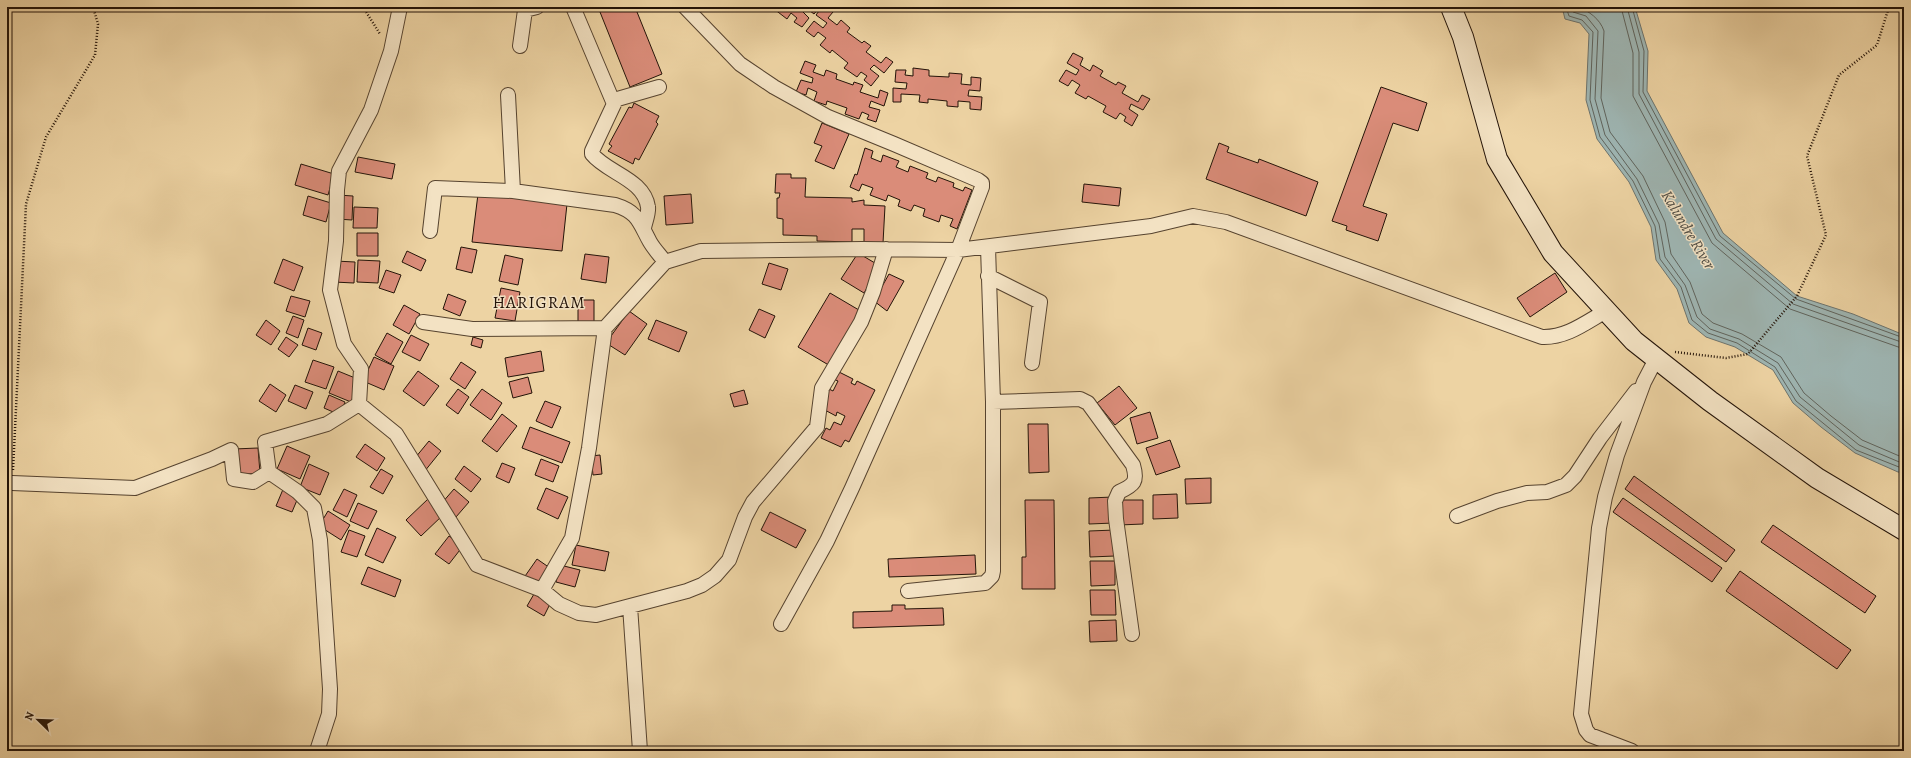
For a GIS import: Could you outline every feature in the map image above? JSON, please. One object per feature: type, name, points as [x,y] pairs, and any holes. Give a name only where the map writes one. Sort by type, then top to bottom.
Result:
[{"type":"main road","points":[[1451,7],[1463,37],[1497,159],[1553,253],[1634,342],[1664,355],[1817,478],[1904,530]]},
{"type":"street","points":[[359,404],[361,369],[344,344],[330,290],[336,241],[336,190],[339,171],[371,110],[391,51],[400,7]]},
{"type":"street","points":[[520,46],[525,10],[537,7]]},
{"type":"street","points":[[573,7],[614,100],[614,108],[592,150],[592,154],[630,181],[643,194],[649,209],[644,228]]},
{"type":"street","points":[[685,7],[740,64],[774,87],[828,118],[894,144],[982,183],[982,187],[958,250],[852,488],[827,541],[780,624]]},
{"type":"street","points":[[614,100],[659,87]]},
{"type":"street","points":[[508,95],[513,191]]},
{"type":"street","points":[[430,231],[435,188],[513,191],[615,205],[635,214],[644,228],[650,242],[665,262]]},
{"type":"street","points":[[542,590],[572,538],[589,448],[606,328],[665,262],[702,251],[886,249],[958,250],[1151,226],[1192,216],[1226,222],[1542,337],[1554,338],[1567,334],[1606,311]]},
{"type":"street","points":[[908,591],[985,582],[992,576],[993,402],[988,247]]},
{"type":"street","points":[[359,404],[396,434],[477,565],[542,590],[559,604],[587,615],[596,615],[687,591],[702,585],[715,576],[729,560],[745,517],[753,502],[817,428],[822,388],[861,322],[873,292],[886,249]]},
{"type":"street","points":[[988,276],[1040,302],[1032,363]]},
{"type":"street","points":[[423,322],[472,329],[606,328]]},
{"type":"street","points":[[1457,516],[1497,501],[1527,493],[1547,492],[1566,485],[1664,355]]},
{"type":"street","points":[[1632,751],[1590,735],[1586,730],[1581,714],[1599,528],[1605,497],[1617,455],[1644,382]]},
{"type":"street","points":[[993,402],[1080,399],[1088,403],[1133,465],[1136,475],[1135,481],[1131,486],[1119,492],[1115,501],[1116,519],[1132,634]]},
{"type":"street","points":[[317,751],[329,714],[330,689],[320,540],[314,508],[298,492],[269,472],[265,442],[327,424],[359,404]]},
{"type":"street","points":[[12,483],[135,488],[212,459],[231,450],[234,479],[253,482],[269,472]]},
{"type":"street","points":[[630,606],[640,751]]},
{"type":"path","points":[[12,483],[26,204],[46,137],[95,55],[98,24],[93,7]]},
{"type":"path","points":[[363,7],[391,51]]},
{"type":"path","points":[[1664,355],[1726,358],[1748,354],[1797,296],[1826,235],[1807,156],[1839,75],[1877,45],[1889,7]]},
{"type":"water","name":"Kalundre River","points":[[1562,7],[1635,7],[1648,51],[1647,91],[1723,233],[1797,296],[1853,314],[1904,335],[1904,473],[1898,472],[1855,453],[1793,403],[1773,370],[1735,347],[1706,337],[1689,323],[1677,289],[1656,260],[1651,227],[1629,182],[1597,139],[1586,100],[1589,34],[1580,23],[1565,19]]},
{"type":"building","points":[[598,7],[635,7],[662,74],[630,87]]},
{"type":"building","points":[[776,7],[803,7],[801,10],[809,18],[802,27],[794,22],[797,18],[791,13],[787,19],[774,9]]},
{"type":"building","points":[[805,7],[820,7],[814,14]]},
{"type":"building","points":[[822,7],[827,7],[833,12],[828,18],[837,25],[841,20],[850,28],[847,32],[862,43],[864,41],[871,46],[866,52],[881,63],[886,57],[893,62],[884,73],[874,65],[870,69],[879,76],[871,86],[864,80],[867,76],[861,72],[857,77],[844,68],[848,63],[832,50],[830,53],[820,45],[826,38],[818,32],[814,37],[806,31],[814,21],[823,28],[827,23],[816,15]]},
{"type":"building","points":[[1073,53],[1083,58],[1080,65],[1090,71],[1093,65],[1103,71],[1100,76],[1116,85],[1118,82],[1126,86],[1122,93],[1138,102],[1142,95],[1150,99],[1143,110],[1131,104],[1129,109],[1138,115],[1132,126],[1124,121],[1126,117],[1120,113],[1116,119],[1103,112],[1106,106],[1088,96],[1086,99],[1075,93],[1080,85],[1072,80],[1068,86],[1059,81],[1066,70],[1076,75],[1079,70],[1067,63]]},
{"type":"building","points":[[805,61],[816,65],[813,72],[824,76],[826,70],[837,74],[836,79],[853,85],[854,82],[863,85],[860,92],[878,98],[880,90],[888,93],[884,106],[871,101],[869,107],[880,110],[876,122],[867,119],[869,115],[862,112],[859,119],[845,114],[847,108],[827,101],[826,105],[814,101],[817,92],[808,88],[806,95],[796,92],[801,80],[812,83],[813,78],[800,73]]},
{"type":"building","points":[[913,68],[929,70],[929,76],[949,77],[949,73],[962,74],[961,84],[971,85],[971,77],[981,78],[980,91],[969,90],[968,96],[982,97],[981,110],[970,109],[970,102],[958,101],[958,107],[947,106],[947,101],[928,99],[928,103],[919,102],[920,95],[901,94],[901,102],[893,102],[893,88],[906,89],[907,83],[895,82],[896,70],[906,70],[905,75],[913,76]]},
{"type":"building","points":[[1381,87],[1427,103],[1418,131],[1393,123],[1363,206],[1387,214],[1378,241],[1346,230],[1347,226],[1332,221]]},
{"type":"building","points":[[634,103],[659,116],[656,122],[658,124],[639,160],[635,158],[633,164],[608,151],[612,146],[609,144],[629,107],[632,108]]},
{"type":"building","points":[[822,123],[849,134],[834,169],[815,161],[822,146],[814,143]]},
{"type":"building","points":[[1219,143],[1229,147],[1227,152],[1258,163],[1259,159],[1318,182],[1306,216],[1206,179]]},
{"type":"building","points":[[865,148],[873,151],[871,158],[881,162],[883,155],[899,161],[896,167],[908,172],[910,166],[928,173],[926,178],[936,182],[938,177],[954,183],[953,187],[963,191],[965,187],[972,190],[957,229],[950,226],[953,219],[941,215],[939,222],[923,216],[925,209],[914,205],[911,211],[898,206],[900,200],[888,195],[886,201],[870,195],[873,188],[862,184],[859,191],[850,187],[855,174],[857,175]]},
{"type":"building","points":[[358,157],[395,164],[392,179],[355,172]]},
{"type":"building","points":[[301,164],[334,174],[328,195],[295,185]]},
{"type":"building","points":[[776,174],[791,174],[791,178],[806,178],[805,197],[852,198],[852,202],[864,200],[864,205],[885,206],[883,243],[864,242],[864,229],[852,229],[852,242],[817,241],[817,236],[783,235],[783,219],[777,218],[777,198],[779,198],[780,193],[775,193]]},
{"type":"building","points":[[1084,184],[1121,188],[1119,206],[1082,202]]},
{"type":"building","points":[[478,194],[567,204],[562,251],[472,242]]},
{"type":"building","points":[[691,194],[693,223],[666,225],[664,196]]},
{"type":"building","points":[[338,195],[353,196],[352,220],[337,219]]},
{"type":"building","points":[[308,196],[331,203],[326,222],[303,215]]},
{"type":"building","points":[[354,207],[378,208],[377,228],[353,228]]},
{"type":"building","points":[[357,233],[378,233],[378,256],[357,256]]},
{"type":"building","points":[[461,247],[477,250],[472,273],[456,269]]},
{"type":"building","points":[[407,251],[426,260],[421,271],[402,262]]},
{"type":"building","points":[[858,253],[880,266],[864,293],[841,279]]},
{"type":"building","points":[[585,254],[609,257],[606,283],[581,279]]},
{"type":"building","points":[[505,255],[523,259],[518,285],[499,281]]},
{"type":"building","points":[[283,259],[303,267],[294,291],[274,283]]},
{"type":"building","points":[[358,260],[380,261],[378,283],[357,282]]},
{"type":"building","points":[[335,261],[355,262],[354,283],[334,282]]},
{"type":"building","points":[[769,263],[788,269],[781,290],[762,284]]},
{"type":"building","points":[[386,270],[401,275],[394,293],[379,288]]},
{"type":"building","points":[[1555,273],[1567,292],[1530,317],[1517,298]]},
{"type":"building","points":[[889,274],[904,281],[887,311],[874,301]]},
{"type":"building","points":[[501,288],[520,292],[515,321],[495,318]]},
{"type":"building","points":[[830,293],[864,313],[832,367],[798,347]]},
{"type":"building","points":[[448,294],[466,301],[460,316],[443,309]]},
{"type":"building","points":[[291,296],[310,301],[305,317],[286,311]]},
{"type":"building","points":[[578,300],[594,300],[594,322],[578,322]]},
{"type":"building","points":[[404,305],[420,314],[409,334],[393,325]]},
{"type":"building","points":[[759,309],[775,316],[765,338],[749,330]]},
{"type":"building","points":[[629,311],[647,324],[625,355],[606,343]]},
{"type":"building","points":[[293,316],[304,320],[298,338],[286,333]]},
{"type":"building","points":[[266,320],[280,331],[271,345],[256,335]]},
{"type":"building","points":[[656,320],[687,332],[679,352],[648,339]]},
{"type":"building","points":[[308,328],[322,333],[316,350],[302,345]]},
{"type":"building","points":[[387,333],[403,342],[391,364],[375,355]]},
{"type":"building","points":[[411,335],[429,344],[420,361],[402,352]]},
{"type":"building","points":[[286,337],[298,345],[289,357],[278,349]]},
{"type":"building","points":[[473,337],[483,340],[481,348],[471,345]]},
{"type":"building","points":[[541,351],[544,371],[508,377],[505,358]]},
{"type":"building","points":[[374,357],[394,366],[384,390],[363,381]]},
{"type":"building","points":[[313,360],[334,367],[326,389],[305,382]]},
{"type":"building","points":[[461,362],[476,372],[465,389],[450,379]]},
{"type":"building","points":[[835,370],[853,379],[851,383],[855,385],[857,381],[875,390],[849,442],[845,440],[841,447],[821,438],[826,428],[830,430],[834,422],[841,425],[845,416],[837,412],[836,416],[823,409],[829,389],[833,391],[838,381],[831,378]]},
{"type":"building","points":[[338,371],[360,380],[351,402],[329,393]]},
{"type":"building","points":[[418,371],[439,386],[424,406],[403,391]]},
{"type":"building","points":[[528,377],[532,393],[513,398],[509,382]]},
{"type":"building","points":[[270,384],[286,395],[276,412],[259,401]]},
{"type":"building","points":[[295,385],[313,392],[306,409],[288,401]]},
{"type":"building","points":[[1119,386],[1137,408],[1115,425],[1097,403]]},
{"type":"building","points":[[458,389],[469,397],[458,414],[446,405]]},
{"type":"building","points":[[482,389],[502,403],[491,420],[470,405]]},
{"type":"building","points":[[744,390],[748,404],[734,407],[730,394]]},
{"type":"building","points":[[329,395],[345,402],[340,415],[324,408]]},
{"type":"building","points":[[545,401],[561,407],[552,428],[536,421]]},
{"type":"building","points":[[1150,412],[1158,438],[1137,444],[1130,418]]},
{"type":"building","points":[[502,414],[517,426],[497,452],[482,441]]},
{"type":"building","points":[[1028,424],[1048,424],[1049,472],[1029,473]]},
{"type":"building","points":[[530,427],[570,442],[562,463],[522,448]]},
{"type":"building","points":[[1170,440],[1180,467],[1156,475],[1146,448]]},
{"type":"building","points":[[429,441],[441,451],[424,472],[415,458]]},
{"type":"building","points":[[365,444],[385,458],[377,471],[356,457]]},
{"type":"building","points":[[287,446],[310,456],[300,479],[277,469]]},
{"type":"building","points":[[258,448],[260,473],[236,475],[234,449]]},
{"type":"building","points":[[600,455],[602,474],[593,475],[591,456]]},
{"type":"building","points":[[541,459],[559,466],[553,482],[535,475]]},
{"type":"building","points":[[502,463],[515,468],[509,483],[496,477]]},
{"type":"building","points":[[309,464],[329,473],[320,495],[300,487]]},
{"type":"building","points":[[464,466],[481,479],[471,492],[455,479]]},
{"type":"building","points":[[381,469],[393,476],[383,494],[370,487]]},
{"type":"building","points":[[1634,476],[1735,550],[1726,562],[1625,489]]},
{"type":"building","points":[[1211,478],[1211,503],[1186,504],[1185,479]]},
{"type":"building","points":[[284,487],[300,493],[292,512],[276,506]]},
{"type":"building","points":[[546,488],[568,497],[558,519],[537,509]]},
{"type":"building","points":[[344,489],[357,495],[347,517],[333,510]]},
{"type":"building","points":[[454,489],[469,502],[456,517],[441,504]]},
{"type":"building","points":[[1177,494],[1178,518],[1153,519],[1153,495]]},
{"type":"building","points":[[1113,497],[1114,523],[1089,524],[1089,498]]},
{"type":"building","points":[[1623,498],[1722,568],[1712,582],[1613,512]]},
{"type":"building","points":[[428,499],[443,515],[421,536],[406,520]]},
{"type":"building","points":[[1025,500],[1054,500],[1055,589],[1022,589],[1022,557],[1026,557]]},
{"type":"building","points":[[1118,500],[1143,500],[1143,524],[1119,525]]},
{"type":"building","points":[[358,503],[377,511],[368,529],[350,521]]},
{"type":"building","points":[[328,511],[350,525],[341,540],[319,526]]},
{"type":"building","points":[[770,512],[806,530],[796,548],[761,530]]},
{"type":"building","points":[[1773,525],[1876,596],[1865,613],[1761,542]]},
{"type":"building","points":[[377,528],[396,537],[383,563],[365,555]]},
{"type":"building","points":[[349,530],[365,536],[357,557],[341,552]]},
{"type":"building","points":[[1115,530],[1115,556],[1090,557],[1089,531]]},
{"type":"building","points":[[449,536],[463,546],[449,564],[435,554]]},
{"type":"building","points":[[576,545],[609,552],[605,571],[572,565]]},
{"type":"building","points":[[975,555],[976,574],[889,577],[888,559]]},
{"type":"building","points":[[537,559],[550,568],[536,586],[523,579]]},
{"type":"building","points":[[1090,561],[1115,561],[1115,585],[1091,586]]},
{"type":"building","points":[[560,565],[580,570],[575,587],[556,582]]},
{"type":"building","points":[[368,567],[401,580],[395,597],[361,584]]},
{"type":"building","points":[[1740,571],[1851,650],[1837,669],[1726,591]]},
{"type":"building","points":[[1090,590],[1115,590],[1116,615],[1091,615]]},
{"type":"building","points":[[534,594],[550,604],[544,616],[527,606]]},
{"type":"building","points":[[892,605],[905,605],[905,609],[943,608],[944,625],[853,628],[853,612],[892,611]]},
{"type":"building","points":[[1116,620],[1117,641],[1090,642],[1089,621]]},
{"type":"district","name":"HARIGRAM","points":[[539,302]]}]
